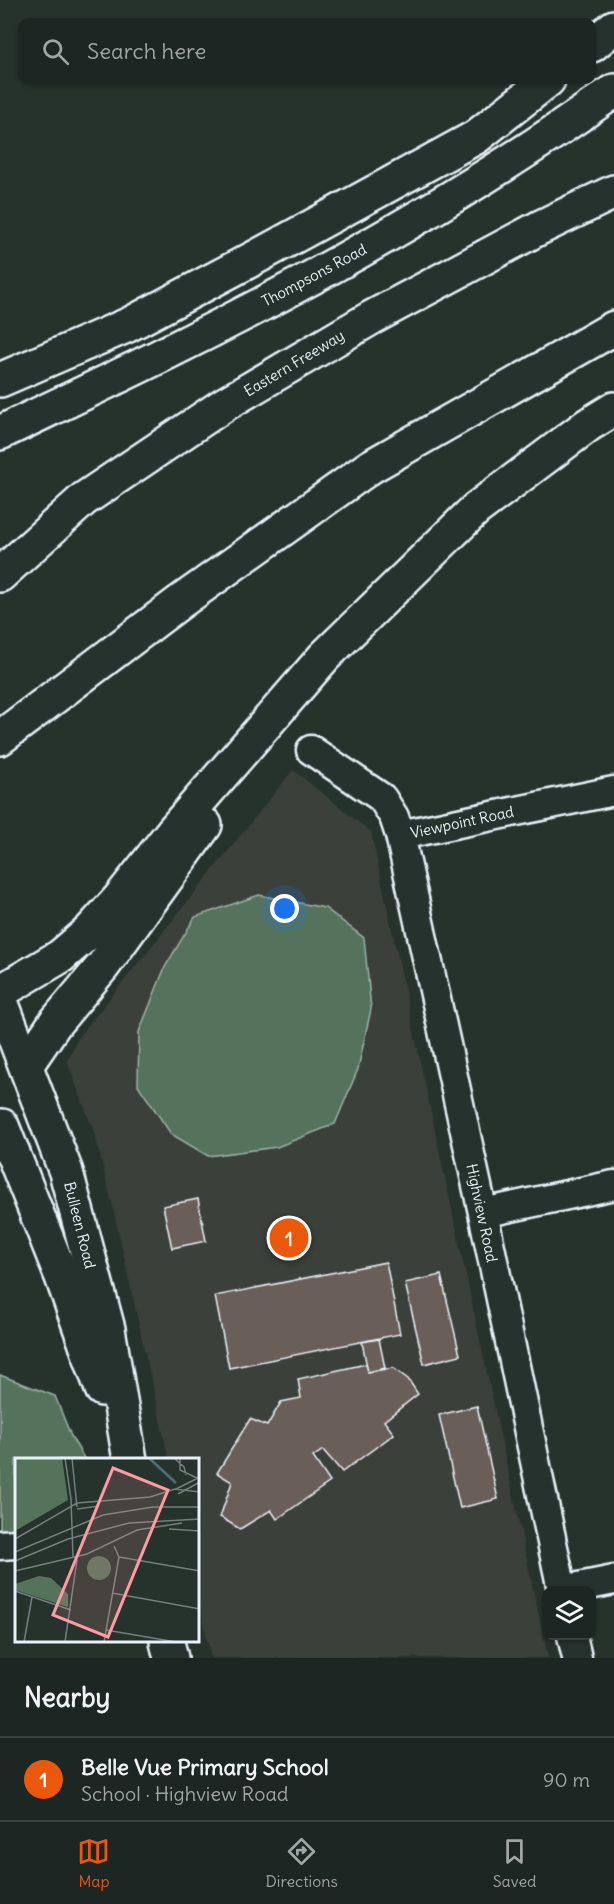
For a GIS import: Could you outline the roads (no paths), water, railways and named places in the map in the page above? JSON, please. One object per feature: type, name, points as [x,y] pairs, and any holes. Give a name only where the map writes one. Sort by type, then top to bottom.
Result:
[{"type":"main road","points":[[596,41],[614,27]]},
{"type":"main road","points":[[0,380],[128,325],[280,244],[476,137],[543,84]]},
{"type":"main road","name":"Thompsons Road","points":[[0,433],[168,352],[378,240],[473,185],[614,91]]},
{"type":"main road","name":"Eastern Freeway","points":[[0,575],[84,499],[225,404],[371,318],[539,228],[614,192]]},
{"type":"main road","points":[[0,738],[180,602],[369,467],[614,328]]},
{"type":"main road","points":[[369,467],[556,366],[614,340]]},
{"type":"main road","points":[[0,992],[61,956],[89,932],[324,657],[476,509],[588,425],[614,409]]},
{"type":"main road","points":[[27,1064],[55,1023],[103,966],[324,657]]},
{"type":"main road","name":"Bulleen Road","points":[[0,999],[27,1064],[66,1172],[80,1221],[108,1329],[128,1458]]},
{"type":"main road","name":"Bulleen Road","points":[[0,1121],[7,1145],[66,1287],[127,1458]]},
{"type":"main road","points":[[167,1643],[171,1658]]},
{"type":"street","name":"Viewpoint Road","points":[[311,750],[382,798],[394,817],[400,836],[614,791]]},
{"type":"street","name":"Highview Road","points":[[400,836],[562,1586]]},
{"type":"street","points":[[483,1213],[614,1185]]},
{"type":"street","points":[[0,1545],[15,1544]]},
{"type":"street","points":[[583,1586],[614,1580]]},
{"type":"street","points":[[573,1640],[577,1658]]},
{"type":"place","name":"Belle Vue Primary School","points":[[289,1238]]}]
